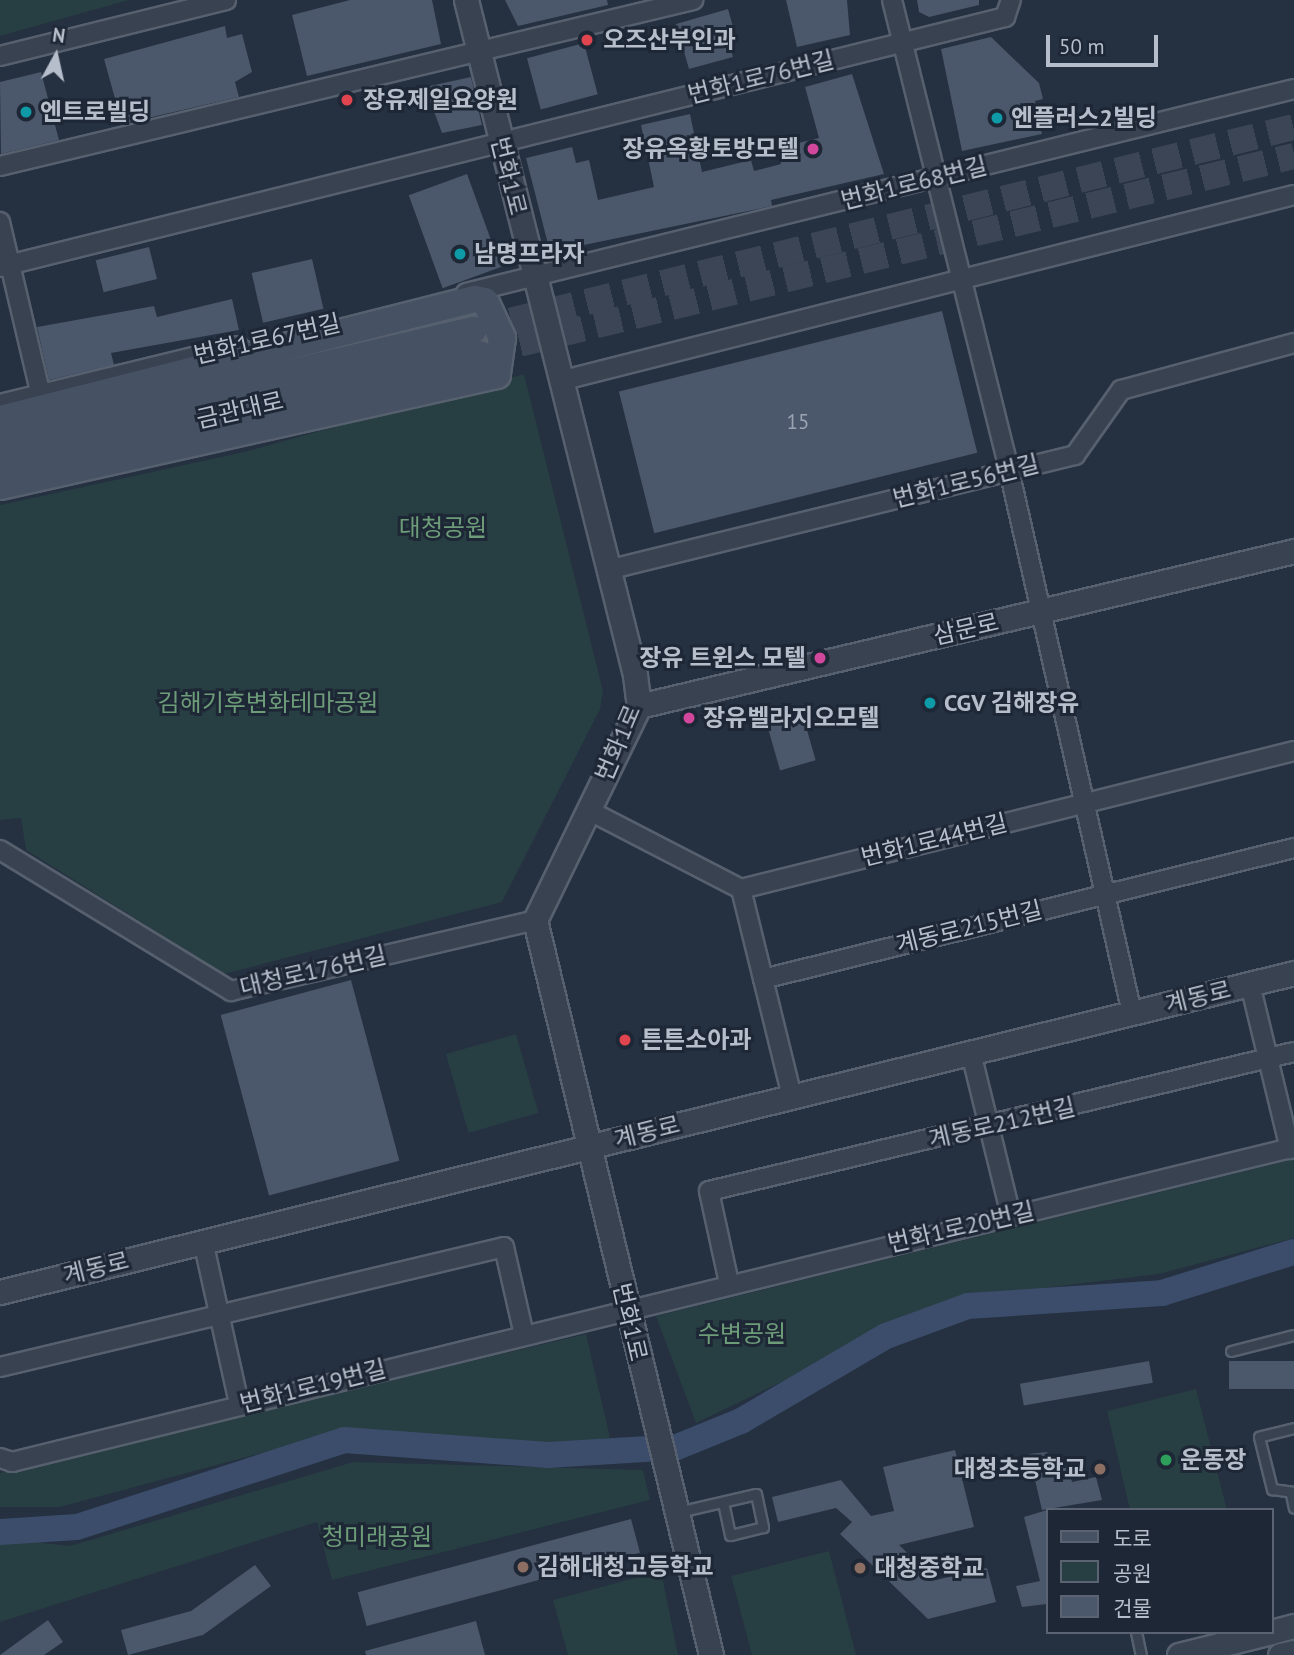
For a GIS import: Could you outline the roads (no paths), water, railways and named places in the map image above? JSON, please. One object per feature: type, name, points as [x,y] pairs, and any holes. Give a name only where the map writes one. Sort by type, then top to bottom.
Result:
[{"type":"main road","points":[[0,419],[475,299],[485,301],[502,338],[497,374],[0,486]]},
{"type":"main road","name":"금관대로","points":[[0,439],[477,342],[0,466]]},
{"type":"main road","points":[[0,475],[54,453]]},
{"type":"street","points":[[0,56],[226,0]]},
{"type":"street","name":"번화1로","points":[[466,0],[639,706],[535,920],[675,1509]]},
{"type":"street","points":[[0,166],[693,0]]},
{"type":"street","points":[[892,0],[1009,470],[1132,1013]]},
{"type":"street","name":"번화1로76번길","points":[[5,266],[1005,17],[1011,0]]},
{"type":"street","name":"번화1로68번길","points":[[534,277],[1294,89]]},
{"type":"street","points":[[560,381],[1294,195]]},
{"type":"street","points":[[0,222],[5,266],[41,395]]},
{"type":"street","name":"번화1로67번길","points":[[0,404],[534,277]]},
{"type":"street","name":"번화1로56번길","points":[[607,570],[1075,455],[1121,390],[1294,343]]},
{"type":"street","name":"삼문로","points":[[639,706],[1294,551]]},
{"type":"street","name":"번화1로44번길","points":[[741,889],[1294,751]]},
{"type":"street","points":[[588,810],[741,889],[792,1097]]},
{"type":"street","name":"계동로215번길","points":[[762,979],[1294,848]]},
{"type":"street","name":"대청로176번길","points":[[0,850],[230,991],[535,920]]},
{"type":"street","name":"계동로","points":[[0,1292],[1294,973]]},
{"type":"street","points":[[1250,984],[1292,1148]]},
{"type":"street","name":"계동로212번길","points":[[729,1283],[709,1191],[1294,1052]]},
{"type":"street","points":[[971,1053],[1011,1216]]},
{"type":"street","name":"번화1로20번길","points":[[628,1308],[1292,1148]]},
{"type":"street","points":[[203,1241],[239,1404]]},
{"type":"street","points":[[0,1367],[504,1247],[524,1335]]},
{"type":"street","name":"번화1로19번길","points":[[0,1458],[12,1462],[628,1308]]},
{"type":"street","points":[[675,1509],[712,1655]]},
{"type":"street","points":[[1273,1631],[1294,1626]]},
{"type":"street","points":[[1179,1655],[1263,1634]]},
{"type":"street","points":[[1280,1655],[1294,1651]]},
{"type":"lane","points":[[1231,1351],[1294,1335]]},
{"type":"lane","points":[[1294,1428],[1259,1437],[1272,1489],[1292,1493],[1294,1508]]},
{"type":"lane","points":[[675,1509],[723,1503],[756,1494],[763,1527],[730,1535],[723,1503]]},
{"type":"lane","points":[[1136,1634],[1141,1655]]},
{"type":"waterway","points":[[0,1532],[77,1527],[344,1440],[548,1455],[677,1447],[741,1421],[886,1336],[968,1306],[1162,1293],[1294,1252]]},
{"type":"tunnel","points":[[473,330],[1294,127]]},
{"type":"tunnel","points":[[482,353],[1294,156]]},
{"type":"place","name":"오즈산부인과","points":[[587,40]]},
{"type":"place","name":"장유제일요양원","points":[[347,100]]},
{"type":"place","name":"엔트로빌딩","points":[[26,112]]},
{"type":"place","name":"엔플러스2빌딩","points":[[997,118]]},
{"type":"place","name":"장유옥황토방모텔","points":[[813,149]]},
{"type":"place","name":"남명프라자","points":[[460,254]]},
{"type":"place","name":"장유 트윈스 모텔","points":[[820,658]]},
{"type":"place","name":"CGV 김해장유","points":[[930,703]]},
{"type":"place","name":"장유벨라지오모텔","points":[[689,718]]},
{"type":"place","name":"튼튼소아과","points":[[625,1040]]},
{"type":"place","name":"운동장","points":[[1166,1460]]},
{"type":"place","name":"대청초등학교","points":[[1100,1469]]},
{"type":"place","name":"김해대청고등학교","points":[[523,1567]]},
{"type":"place","name":"대청중학교","points":[[860,1568]]},
{"type":"park label","name":"대청공원","points":[[443,528]]},
{"type":"park label","name":"김해기후변화테마공원","points":[[268,703]]},
{"type":"park label","name":"수변공원","points":[[742,1334]]},
{"type":"park label","name":"청미래공원","points":[[377,1537]]}]
